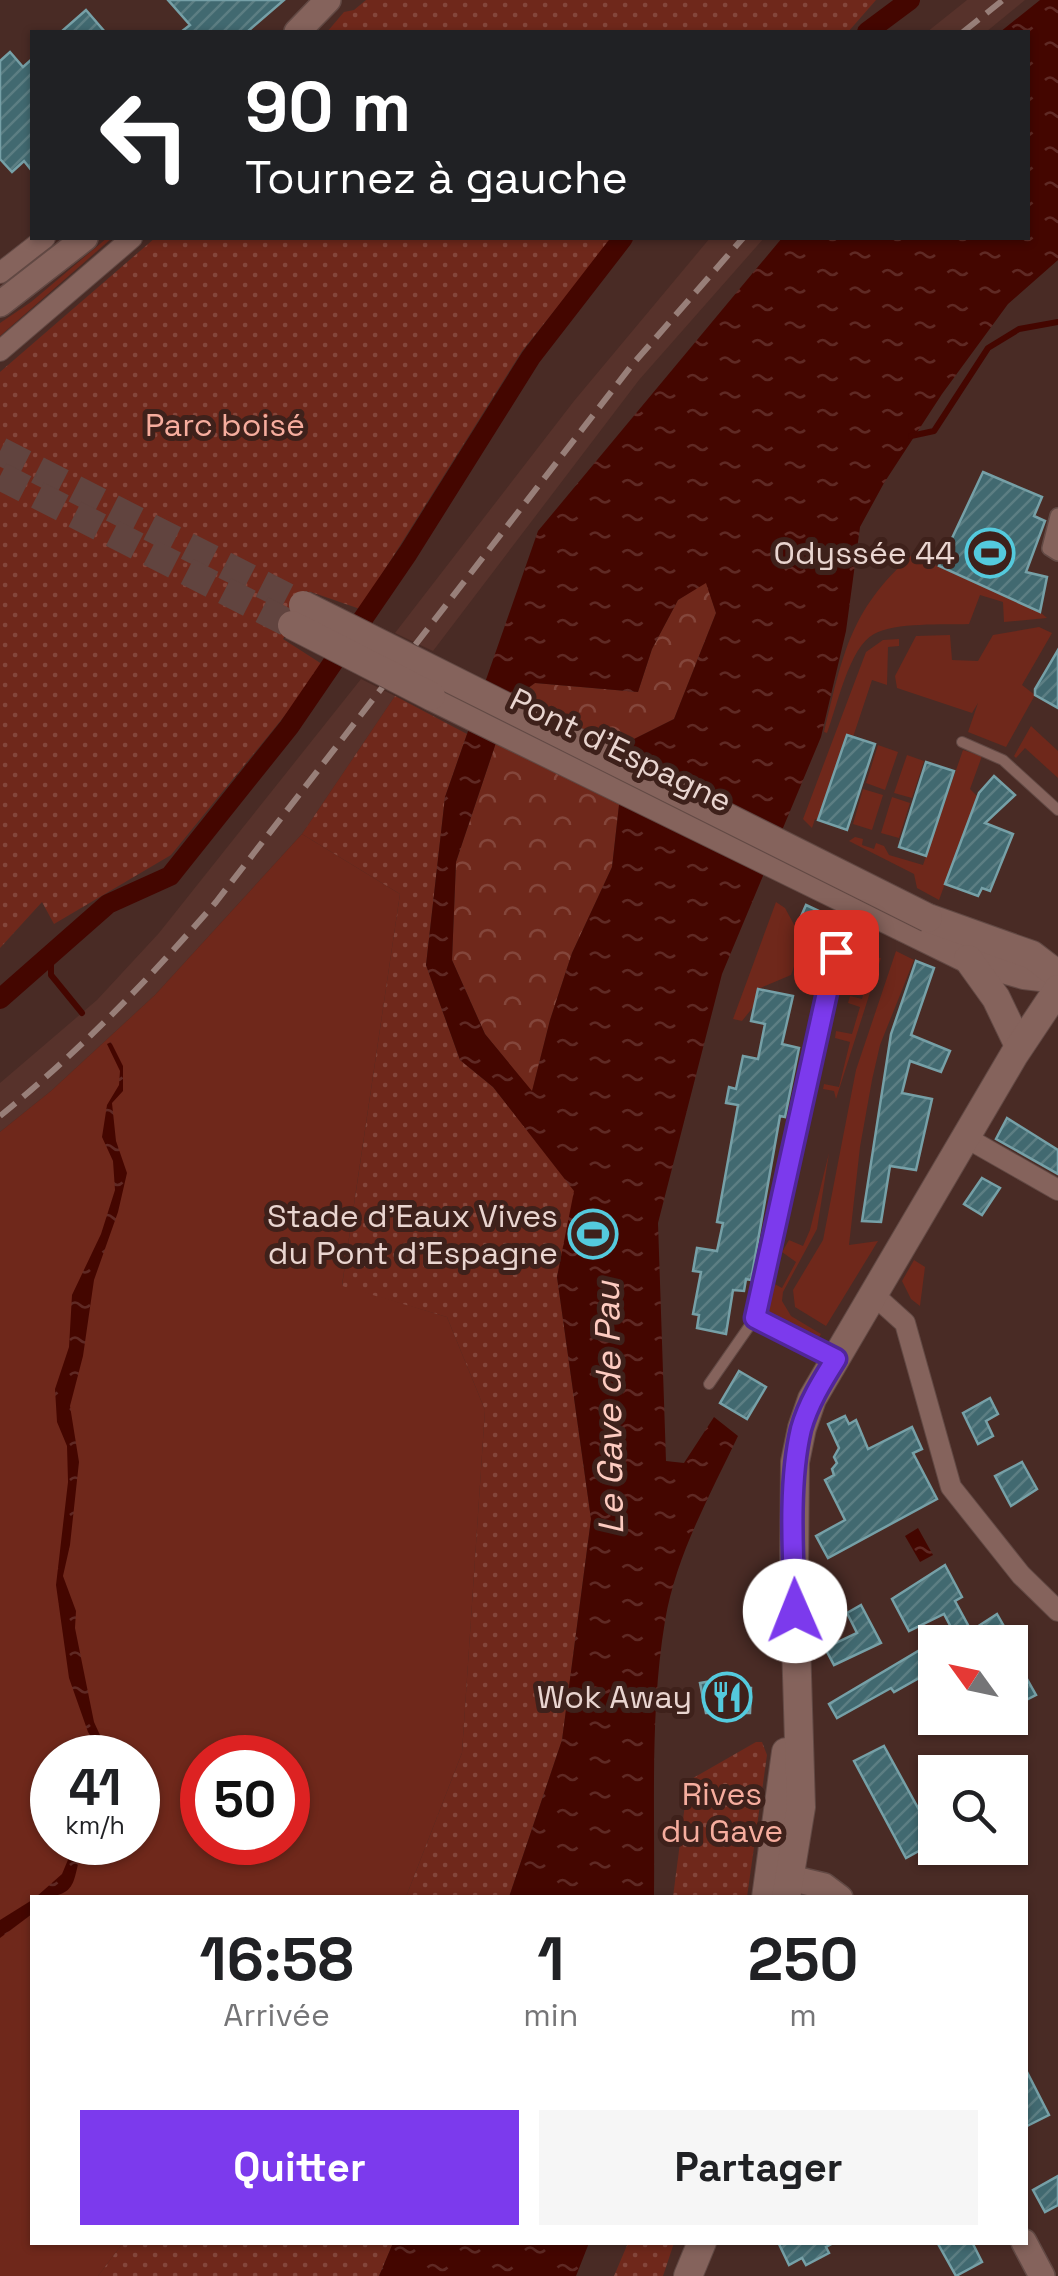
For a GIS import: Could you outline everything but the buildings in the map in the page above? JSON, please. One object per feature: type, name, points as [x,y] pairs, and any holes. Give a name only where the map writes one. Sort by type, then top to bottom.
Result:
[{"type":"main road","name":"Pont d'Espagne","points":[[297,615],[925,927]]},
{"type":"main road","points":[[925,927],[968,959],[996,998],[1019,1046]]},
{"type":"main road","points":[[925,927],[1032,955],[1058,977]]},
{"type":"main road","points":[[968,959],[1024,975],[1058,977]]},
{"type":"main road","points":[[788,1888],[801,1808],[796,1462],[802,1428],[812,1398],[1019,1046],[1058,989]]},
{"type":"main road","points":[[766,1895],[787,1748],[797,1707]]},
{"type":"main road","points":[[688,2276],[701,2245]]},
{"type":"street","points":[[299,30],[328,0]]},
{"type":"street","points":[[0,272],[42,240]]},
{"type":"street","points":[[0,304],[82,240]]},
{"type":"street","points":[[0,351],[130,240]]},
{"type":"street","points":[[1058,516],[1050,548],[1058,553]]},
{"type":"street","points":[[965,1137],[1058,1190]]},
{"type":"street","points":[[874,1295],[906,1323],[950,1487],[1020,1575],[1058,1611]]},
{"type":"street","points":[[774,1843],[788,1888],[824,1886],[836,1895]]},
{"type":"street","points":[[1026,2245],[1042,2276]]},
{"type":"lane","points":[[962,742],[1004,760],[1058,810]]},
{"type":"lane","points":[[709,1384],[755,1318],[836,952]]},
{"type":"lane","points":[[755,1318],[836,1359]]},
{"type":"shaded area","points":[[967,0],[1025,0],[988,30],[930,30]]},
{"type":"shaded area","points":[[708,240],[762,240],[639,380],[433,651],[395,633],[574,401]]},
{"type":"shaded area","points":[[361,679],[395,696],[302,834],[155,995],[51,1091],[0,1132],[0,1083],[97,1000],[159,933]]},
{"type":"green space","points":[[366,0],[876,0],[850,30],[329,30],[344,12],[354,10]]},
{"type":"green space","points":[[105,240],[110,240],[0,336],[0,323]]},
{"type":"green space","name":"Parc boisé","points":[[153,240],[611,240],[522,351],[360,609],[311,592],[283,639],[325,666],[171,855],[54,924],[42,902],[0,948],[0,372]]},
{"type":"green space","points":[[912,555],[1047,618],[1004,622],[1003,602],[980,595],[969,624],[907,626],[874,634],[851,664],[827,733],[824,732],[844,657],[861,615],[874,595]]},
{"type":"green space","points":[[706,582],[716,613],[674,719],[626,743],[612,867],[572,953],[532,1092],[485,1034],[452,960],[456,862],[510,701],[535,683],[638,692],[652,649],[678,600]]},
{"type":"green space","points":[[1039,627],[1052,633],[1022,685],[1035,695],[1006,747],[968,732],[978,703],[972,713],[897,688],[895,676],[916,636],[950,635],[952,660],[978,661],[993,635]]},
{"type":"green space","points":[[899,639],[899,646],[888,647],[887,685],[872,680],[853,737],[846,735],[812,828],[803,819],[866,652],[883,640]]},
{"type":"green space","points":[[395,696],[467,734],[445,797],[426,965],[460,1060],[493,1087],[575,1191],[557,1277],[591,1519],[562,1740],[510,1895],[407,1895],[462,1753],[485,1410],[447,1317],[342,1286],[400,894],[302,834]]},
{"type":"green space","points":[[1031,726],[1058,751],[1058,778],[1025,748],[1014,756]]},
{"type":"green space","points":[[878,745],[898,752],[885,790],[866,783]]},
{"type":"green space","points":[[963,750],[982,756],[970,789],[977,796],[939,900],[917,888],[914,874],[849,841],[855,837],[863,839],[862,845],[874,849],[876,843],[884,846],[889,855],[923,865]]},
{"type":"green space","points":[[907,755],[924,761],[912,798],[894,793]]},
{"type":"green space","points":[[863,789],[883,795],[872,830],[853,824]]},
{"type":"green space","points":[[892,797],[910,803],[899,838],[881,833]]},
{"type":"green space","points":[[302,834],[400,894],[342,1285],[447,1317],[485,1410],[462,1753],[407,1895],[30,1895],[30,2245],[121,2245],[98,2276],[0,2276],[0,1132],[51,1091],[155,995]]},
{"type":"green space","points":[[776,902],[785,908],[803,941],[791,975],[758,989],[754,1006],[742,1021],[733,1019]]},
{"type":"green space","points":[[896,951],[914,960],[880,1045],[872,1080],[849,1245],[878,1241],[826,1326],[795,1307],[793,1290],[823,1240],[856,1070]]},
{"type":"green space","points":[[874,957],[881,958],[836,1099],[834,1091],[823,1089],[824,1084],[839,1087],[850,1042],[835,1038],[836,1031],[852,1034],[860,1007],[848,1003],[850,996],[862,999]]},
{"type":"green space","points":[[829,1153],[817,1229],[783,1292],[782,1301],[791,1316],[821,1334],[817,1341],[771,1317],[765,1302],[771,1282],[782,1288],[796,1262],[782,1252],[789,1240],[803,1246],[810,1230]]},
{"type":"green space","points":[[914,1260],[925,1267],[920,1306],[911,1299],[902,1281]]},
{"type":"green space","name":"Rives du Gave","points":[[762,1742],[767,1755],[747,1895],[673,1895],[688,1781]]},
{"type":"green space","points":[[121,2245],[392,2245],[379,2276],[98,2276]]},
{"type":"green space","points":[[627,2245],[673,2245],[663,2276],[614,2276]]},
{"type":"water","name":"Le Gave de Pau","points":[[1040,0],[1058,0],[1058,260],[1008,304],[942,394],[860,527],[846,631],[821,737],[722,974],[658,1223],[666,1461],[684,1463],[714,1417],[738,1436],[686,1549],[665,1621],[655,1724],[654,1895],[510,1895],[562,1740],[591,1519],[557,1277],[574,1191],[493,1087],[460,1060],[426,965],[445,797],[538,531],[780,240],[1030,240],[1030,30],[1002,30]],"holes":[[[706,583],[716,613],[674,719],[626,743],[612,867],[572,953],[532,1091],[485,1034],[452,960],[456,862],[510,701],[535,683],[638,692],[652,649],[678,600]]]},
{"type":"water","points":[[111,1042],[123,1066],[123,1091],[112,1103],[116,1141],[127,1173],[94,1280],[83,1356],[70,1406],[79,1462],[63,1576],[76,1611],[75,1628],[100,1735],[90,1735],[69,1678],[56,1585],[68,1482],[67,1446],[57,1422],[55,1389],[69,1347],[72,1295],[101,1234],[115,1190],[113,1161],[102,1137],[107,1105],[119,1085],[120,1071],[107,1044]]},
{"type":"water","points":[[918,1528],[933,1555],[920,1562],[905,1536]]},
{"type":"water","points":[[66,1865],[78,1865],[68,1890],[38,1895],[62,1874]]},
{"type":"water","points":[[30,1901],[30,1916],[0,1938],[0,1920]]},
{"type":"water","points":[[392,2245],[588,2245],[576,2276],[379,2276]]},
{"type":"waterway","points":[[870,30],[910,0]]},
{"type":"waterway","points":[[0,999],[108,904],[170,876],[289,727],[408,553],[531,357],[621,240]]},
{"type":"waterway","points":[[911,436],[934,431],[988,348],[1019,329],[1058,322]]},
{"type":"waterway","points":[[51,951],[51,975],[82,1013]]},
{"type":"tunnel","points":[[0,451],[303,605]]},
{"type":"tunnel","points":[[0,476],[292,625]]},
{"type":"railway","points":[[966,30],[1003,0]]},
{"type":"railway","points":[[0,1116],[113,1014],[216,902],[632,365],[741,240]]},
{"type":"place","name":"Odyssée 44","points":[[990,553]]},
{"type":"place","name":"Stade d'Eaux Vives du Pont d'Espagne","points":[[593,1234]]},
{"type":"place","name":"Wok Away","points":[[727,1697]]},
{"type":"route","points":[[795,1611],[796,1462],[812,1398],[836,1359],[755,1318],[836,952]]}]
